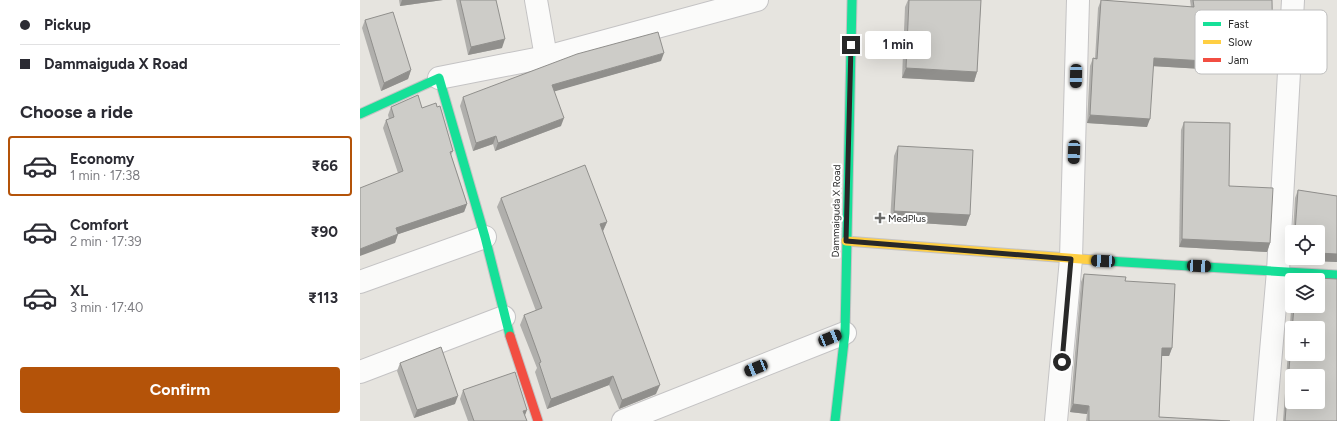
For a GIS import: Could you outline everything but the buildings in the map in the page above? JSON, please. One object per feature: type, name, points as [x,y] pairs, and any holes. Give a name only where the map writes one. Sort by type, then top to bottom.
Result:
[{"type":"street","points":[[536,0],[546,57]]},
{"type":"street","points":[[360,114],[439,78],[546,57],[756,0]]},
{"type":"street","name":"Dammaiguda X Road","points":[[834,421],[845,333],[852,0]]},
{"type":"street","points":[[1056,421],[1071,259],[1078,0]]},
{"type":"street","points":[[1292,10],[1293,0]]},
{"type":"street","points":[[1265,421],[1278,271],[1289,74]]},
{"type":"street","points":[[439,78],[485,237],[504,317],[538,421]]},
{"type":"street","points":[[360,282],[485,237]]},
{"type":"street","points":[[846,241],[1071,259],[1337,275]]},
{"type":"street","points":[[360,372],[504,317]]},
{"type":"street","points":[[623,421],[845,333]]},
{"type":"traffic: fast","points":[[835,421],[845,333],[852,0]]},
{"type":"traffic: fast","points":[[360,114],[439,78],[485,237],[510,336]]},
{"type":"traffic: fast","points":[[1107,261],[1337,275]]},
{"type":"traffic: slow","points":[[846,241],[1107,261]]},
{"type":"traffic: jam","points":[[510,336],[538,421]]},
{"type":"place","name":"MedPlus","points":[[880,218]]},
{"type":"route","points":[[851,45],[846,241],[1071,259],[1062,362]]}]
